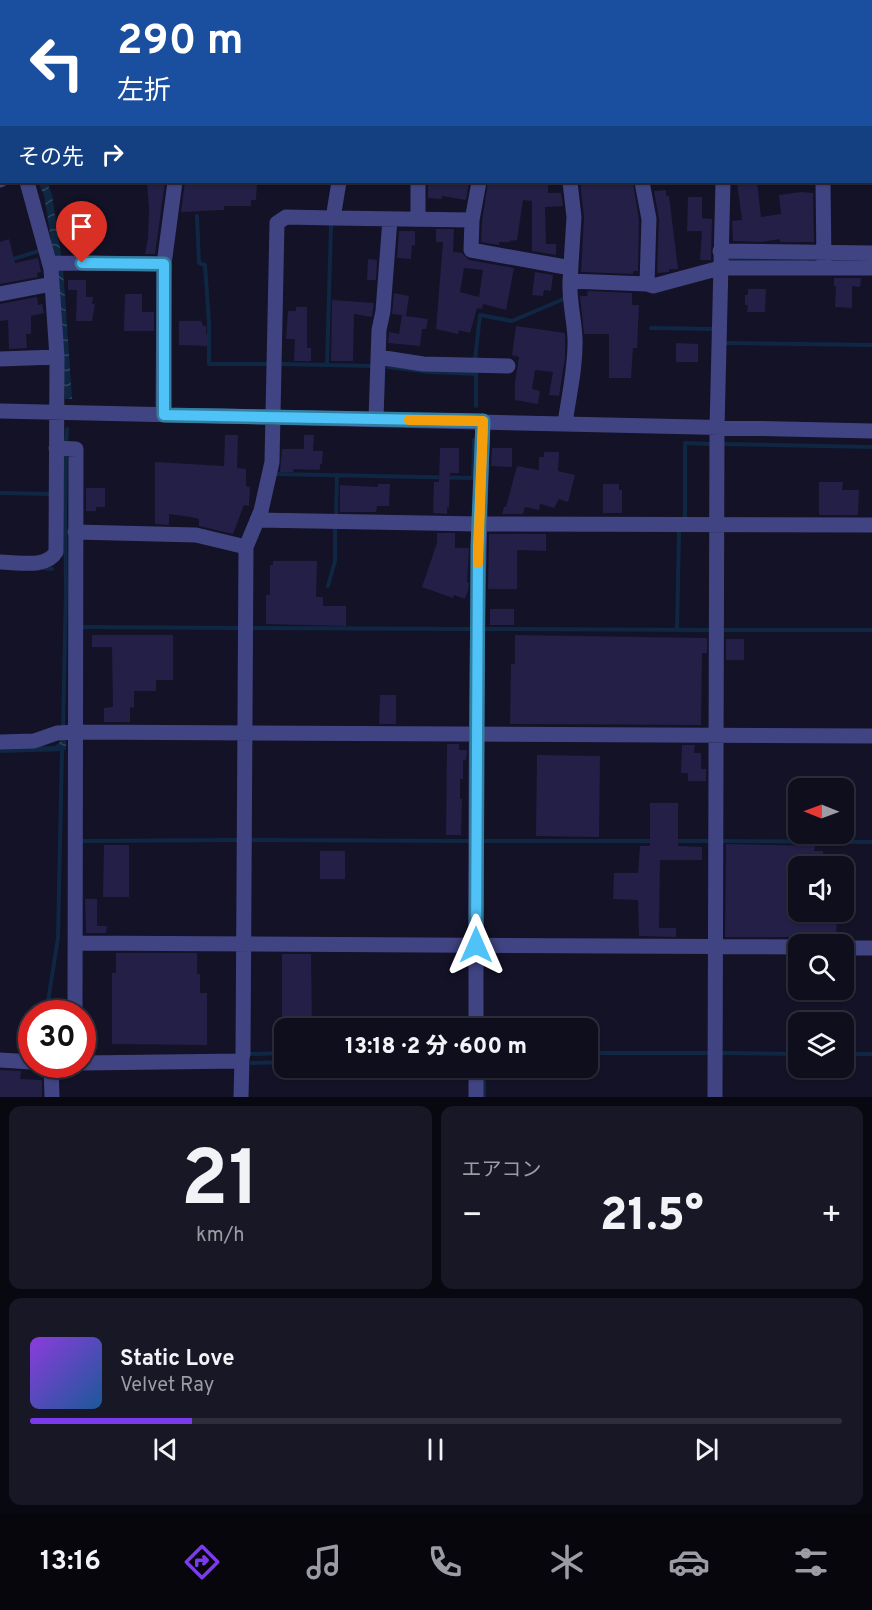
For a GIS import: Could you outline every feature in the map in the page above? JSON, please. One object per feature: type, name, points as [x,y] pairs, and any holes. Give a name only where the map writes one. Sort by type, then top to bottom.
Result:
[{"type":"street","points":[[0,562],[44,563],[52,559],[56,552],[62,448],[58,412],[52,284],[55,263],[27,183]]},
{"type":"street","points":[[164,415],[164,264],[175,183]]},
{"type":"street","points":[[333,218],[339,183]]},
{"type":"street","points":[[418,183],[418,219]]},
{"type":"street","points":[[479,183],[472,220],[471,250],[571,274],[653,286],[720,268],[824,261],[872,253]]},
{"type":"street","points":[[565,423],[575,359],[575,337],[569,297],[574,217],[570,183]]},
{"type":"street","points":[[642,183],[649,219],[647,284]]},
{"type":"street","points":[[715,1097],[717,428],[723,183]]},
{"type":"street","points":[[823,183],[824,261]]},
{"type":"street","points":[[241,1097],[246,547],[271,475],[275,417],[277,223],[285,217],[472,220]]},
{"type":"street","points":[[376,419],[379,330],[383,311],[390,219]]},
{"type":"street","points":[[720,251],[872,268]]},
{"type":"street","points":[[55,263],[164,264]]},
{"type":"street","points":[[0,294],[52,284]]},
{"type":"street","points":[[0,359],[57,357]]},
{"type":"street","points":[[378,357],[423,364],[508,366]]},
{"type":"street","points":[[0,411],[872,431]]},
{"type":"street","points":[[476,1018],[476,733],[483,421]]},
{"type":"street","points":[[62,448],[76,449],[68,732],[76,943],[75,1000]]},
{"type":"street","points":[[257,520],[479,524],[872,525]]},
{"type":"street","points":[[75,532],[196,535],[246,547]]},
{"type":"street","points":[[0,742],[34,741],[68,732],[872,736]]},
{"type":"street","points":[[76,943],[788,947]]},
{"type":"street","points":[[854,948],[872,948]]},
{"type":"street","points":[[0,1060],[18,1061]]},
{"type":"street","points":[[96,1063],[242,1061]]},
{"type":"street","points":[[51,1078],[52,1097]]},
{"type":"street","points":[[476,1078],[476,1097]]},
{"type":"water","points":[[38,183],[47,183],[52,195],[63,268],[72,399],[65,399],[56,272],[44,195]]},
{"type":"water","points":[[61,735],[66,736],[64,751],[0,753],[0,747],[55,746],[60,742]]},
{"type":"building","points":[[147,183],[165,183],[155,254],[145,254],[149,209]]},
{"type":"building","points":[[185,183],[257,183],[256,200],[251,200],[251,206],[224,206],[224,210],[181,212]]},
{"type":"building","points":[[428,183],[469,183],[466,200],[442,196],[442,199],[428,198]]},
{"type":"building","points":[[488,183],[521,185],[521,183],[548,183],[548,193],[561,193],[563,206],[545,207],[546,244],[556,244],[556,255],[532,251],[532,201],[523,200],[517,240],[499,242],[499,245],[481,242]]},
{"type":"building","points":[[580,183],[633,183],[639,220],[638,271],[633,271],[633,274],[581,272],[584,217]]},
{"type":"building","points":[[737,183],[757,183],[761,217],[781,214],[779,195],[813,193],[814,242],[780,242],[780,239],[761,242],[733,241],[732,221],[742,220]]},
{"type":"building","points":[[666,190],[666,196],[669,196],[678,269],[657,273],[659,219],[654,191]]},
{"type":"building","points":[[688,197],[702,197],[702,218],[712,219],[711,260],[700,260],[702,231],[687,231]]},
{"type":"building","points":[[436,229],[454,229],[453,252],[462,253],[469,260],[514,268],[506,310],[483,304],[482,309],[477,308],[470,333],[459,330],[458,334],[436,329],[443,242],[436,242]],"holes":[[[464,268],[483,270],[479,297],[460,292]]]},
{"type":"building","points":[[399,231],[415,231],[415,246],[412,245],[411,259],[397,258]]},
{"type":"building","points":[[9,239],[15,263],[38,258],[41,272],[37,273],[38,277],[0,284],[0,242]]},
{"type":"building","points":[[368,259],[377,260],[376,280],[367,280]]},
{"type":"building","points":[[535,272],[553,275],[551,291],[544,290],[543,296],[532,295]]},
{"type":"building","points":[[834,278],[861,278],[860,287],[852,286],[852,308],[835,307]]},
{"type":"building","points":[[68,280],[86,280],[86,297],[93,297],[92,304],[95,304],[92,321],[76,321],[77,290],[68,290]]},
{"type":"building","points":[[748,289],[766,289],[765,312],[747,312],[748,305],[745,305],[745,295],[748,295]]},
{"type":"building","points":[[588,291],[632,293],[632,305],[639,305],[637,348],[633,348],[631,378],[609,378],[609,334],[584,334],[580,296],[587,296]]},
{"type":"building","points":[[394,293],[409,296],[406,316],[428,319],[426,329],[422,329],[420,346],[388,343],[389,332],[399,334],[402,315],[392,314]]},
{"type":"building","points":[[125,294],[142,294],[142,312],[154,312],[154,331],[124,331]]},
{"type":"building","points":[[37,297],[38,305],[42,304],[44,313],[31,316],[31,334],[26,334],[27,348],[9,349],[8,320],[0,321],[0,304]]},
{"type":"building","points":[[332,300],[374,303],[372,317],[354,314],[353,361],[331,361]]},
{"type":"building","points":[[296,307],[307,307],[307,348],[311,348],[311,361],[294,361],[295,339],[286,339],[288,311],[296,311]]},
{"type":"building","points":[[179,321],[201,321],[203,326],[206,326],[208,346],[179,345]]},
{"type":"building","points":[[516,326],[565,333],[565,358],[559,396],[549,395],[553,372],[535,370],[532,389],[540,391],[538,404],[515,400],[519,357],[512,355]]},
{"type":"building","points":[[676,343],[698,344],[698,362],[676,362]]},
{"type":"building","points":[[225,435],[238,435],[237,468],[246,469],[246,486],[250,487],[249,506],[244,505],[233,534],[199,526],[199,519],[169,514],[169,525],[155,524],[155,462],[224,466]]},
{"type":"building","points":[[304,435],[314,435],[313,451],[323,451],[319,470],[294,469],[293,472],[280,472],[282,449],[304,449]]},
{"type":"building","points":[[440,448],[459,448],[459,473],[450,473],[447,514],[433,513],[434,482],[439,482]]},
{"type":"building","points":[[492,448],[512,448],[512,467],[491,466]]},
{"type":"building","points":[[544,452],[559,452],[558,471],[575,475],[568,502],[559,499],[554,508],[540,504],[539,510],[525,507],[523,514],[502,514],[517,466],[539,470],[539,457],[544,457]]},
{"type":"building","points":[[819,482],[843,482],[842,490],[859,490],[858,515],[819,515]]},
{"type":"building","points":[[378,484],[390,484],[389,506],[377,506],[376,512],[340,512],[340,485],[378,487]]},
{"type":"building","points":[[603,484],[619,484],[619,490],[622,490],[622,513],[603,513]]},
{"type":"building","points":[[86,488],[105,488],[105,507],[96,507],[96,511],[86,511]]},
{"type":"building","points":[[437,533],[455,533],[455,548],[469,548],[467,582],[469,583],[465,599],[454,595],[453,598],[422,587],[437,543]]},
{"type":"building","points":[[489,534],[546,534],[546,551],[517,550],[517,589],[488,589]]},
{"type":"building","points":[[273,561],[317,561],[316,597],[323,597],[323,606],[346,606],[346,626],[266,624],[266,595],[270,595],[270,565],[273,565]]},
{"type":"building","points":[[490,609],[514,609],[514,625],[490,625]]},
{"type":"building","points":[[92,635],[173,635],[173,680],[156,680],[156,691],[134,691],[134,708],[130,707],[130,722],[104,722],[104,708],[113,706],[112,647],[92,647]]},
{"type":"building","points":[[515,635],[707,638],[707,653],[702,653],[701,725],[510,724],[511,664],[515,664]]},
{"type":"building","points":[[726,639],[744,639],[744,660],[726,660]]},
{"type":"building","points":[[380,695],[396,695],[396,724],[379,724]]},
{"type":"building","points":[[447,744],[459,744],[459,750],[467,750],[466,760],[463,760],[463,779],[460,779],[461,835],[446,835]]},
{"type":"building","points":[[682,745],[695,745],[694,753],[701,753],[701,769],[706,769],[706,781],[688,781],[688,773],[681,773]]},
{"type":"building","points":[[537,755],[600,756],[599,837],[536,836]]},
{"type":"building","points":[[650,803],[678,803],[678,846],[702,847],[702,860],[660,860],[659,928],[676,928],[676,937],[639,936],[638,900],[613,899],[614,873],[638,873],[640,846],[650,846]]},
{"type":"building","points":[[726,844],[815,846],[814,851],[841,855],[788,856],[788,922],[837,922],[836,934],[725,937]]},
{"type":"building","points":[[104,845],[129,845],[129,897],[103,897]]},
{"type":"building","points":[[320,851],[345,851],[345,879],[320,879]]},
{"type":"building","points":[[85,899],[97,899],[97,926],[107,926],[106,933],[86,933]]},
{"type":"building","points":[[116,953],[197,953],[200,993],[207,993],[207,1045],[112,1044],[112,973],[116,973]]},
{"type":"building","points":[[282,954],[311,954],[312,1018],[282,1018]]},
{"type":"building","points":[[0,1070],[18,1071],[20,1079],[42,1080],[42,1097],[0,1097]]},
{"type":"waterway","points":[[197,216],[199,263],[205,265],[209,364],[269,364]]},
{"type":"waterway","points":[[327,365],[331,225]]},
{"type":"waterway","points":[[0,263],[42,250]]},
{"type":"waterway","points":[[726,260],[806,261]]},
{"type":"waterway","points":[[828,261],[851,260]]},
{"type":"waterway","points":[[475,360],[480,315],[512,321],[566,298]]},
{"type":"waterway","points":[[651,328],[715,329]]},
{"type":"waterway","points":[[725,343],[872,345]]},
{"type":"waterway","points":[[282,364],[373,366]]},
{"type":"waterway","points":[[388,367],[476,374]]},
{"type":"waterway","points":[[476,374],[476,406]]},
{"type":"waterway","points":[[66,444],[67,429]]},
{"type":"waterway","points":[[274,474],[473,478],[474,440]]},
{"type":"waterway","points":[[685,518],[685,443],[711,444]]},
{"type":"waterway","points":[[723,444],[872,447]]},
{"type":"waterway","points":[[63,729],[66,452]]},
{"type":"waterway","points":[[336,517],[337,475]]},
{"type":"waterway","points":[[0,493],[50,494]]},
{"type":"waterway","points":[[328,586],[335,561],[335,527]]},
{"type":"waterway","points":[[677,630],[679,531]]},
{"type":"waterway","points":[[43,568],[52,569]]},
{"type":"waterway","points":[[82,627],[240,628]]},
{"type":"waterway","points":[[251,628],[470,629]]},
{"type":"waterway","points":[[485,629],[711,630]]},
{"type":"waterway","points":[[721,630],[872,630]]},
{"type":"waterway","points":[[48,1000],[58,938],[62,749]]},
{"type":"waterway","points":[[82,841],[238,840]]},
{"type":"waterway","points":[[251,840],[471,841]]},
{"type":"waterway","points":[[482,841],[653,841]]},
{"type":"waterway","points":[[675,841],[708,841]]},
{"type":"waterway","points":[[723,841],[872,842]]},
{"type":"waterway","points":[[250,1054],[274,1053]]},
{"type":"waterway","points":[[598,1053],[709,1053]]},
{"type":"waterway","points":[[723,1053],[788,1054]]},
{"type":"waterway","points":[[854,1054],[872,1054]]},
{"type":"waterway","points":[[252,1063],[274,1062]]},
{"type":"waterway","points":[[484,1078],[484,1097]]},
{"type":"slow traffic","points":[[409,420],[483,421],[478,563]]},
{"type":"route","points":[[82,263],[164,264],[164,415],[483,421],[478,547],[476,945]]}]
